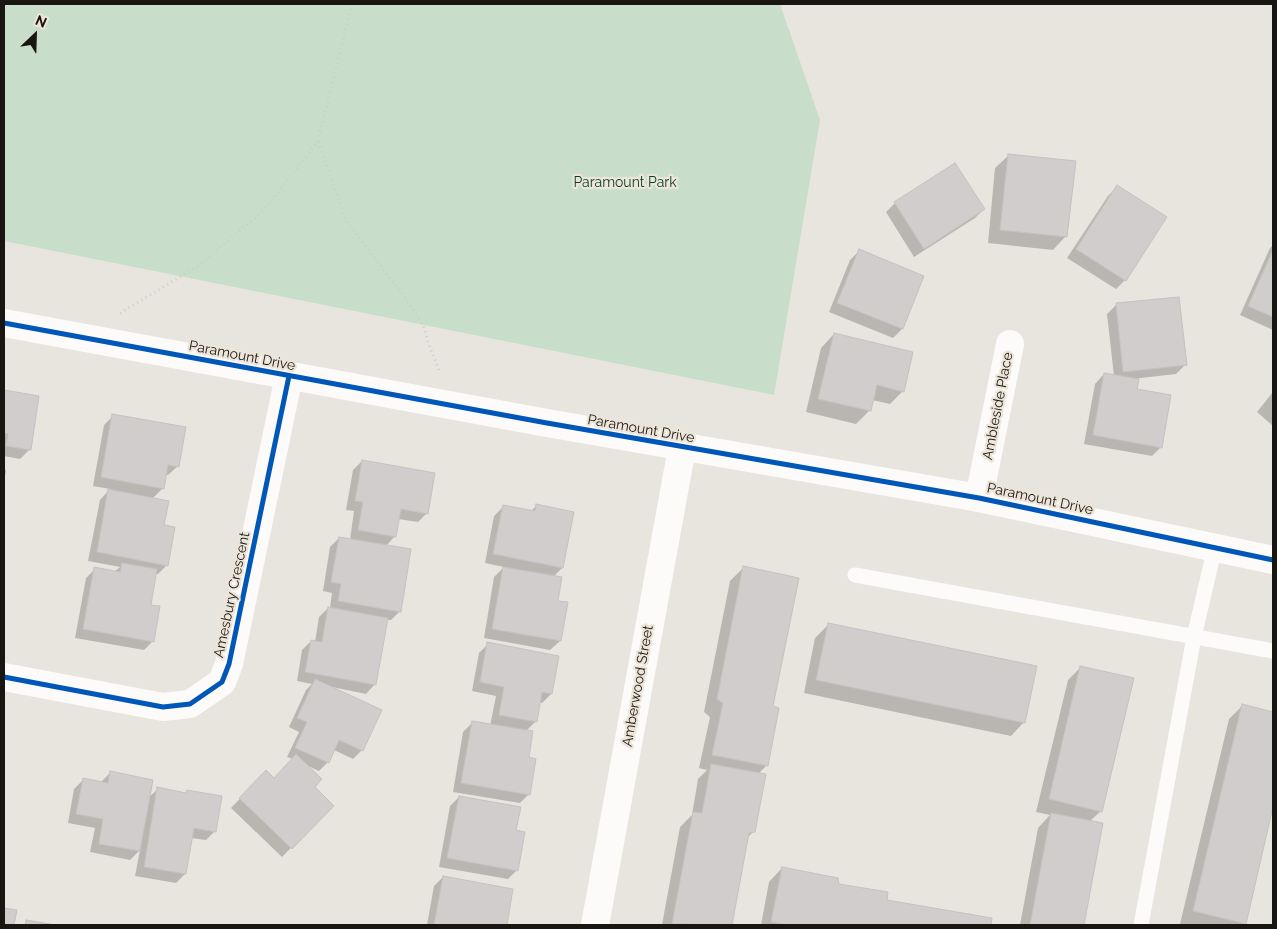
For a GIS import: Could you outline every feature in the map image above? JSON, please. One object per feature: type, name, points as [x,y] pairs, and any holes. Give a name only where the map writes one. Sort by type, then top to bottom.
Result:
[{"type":"street","name":"Paramount Drive","points":[[4,323],[682,448],[979,498],[1273,560]]},
{"type":"street","name":"Ambleside Place","points":[[979,498],[1010,344]]},
{"type":"street","name":"Amesbury Crescent","points":[[4,677],[163,707],[190,704],[222,682],[230,664],[289,376]]},
{"type":"street","name":"Amberwood Street","points":[[594,925],[682,448]]},
{"type":"lane","points":[[1141,925],[1194,637],[1215,547]]},
{"type":"lane","points":[[855,575],[1273,650]]},
{"type":"path","points":[[80,337],[198,266],[265,209],[318,141],[352,4]]},
{"type":"path","points":[[318,141],[347,222],[405,297],[425,329],[428,343],[455,406]]},
{"type":"green space","name":"Paramount Park","points":[[4,4],[780,4],[820,120],[774,395],[4,241]]},
{"type":"building","points":[[1008,154],[1076,161],[1067,237],[1000,230]]},
{"type":"building","points":[[955,163],[985,209],[924,249],[894,202]]},
{"type":"building","points":[[1117,185],[1167,217],[1126,281],[1076,249]]},
{"type":"building","points":[[859,249],[924,276],[903,329],[837,303]]},
{"type":"building","points":[[1273,250],[1273,317],[1248,306]]},
{"type":"building","points":[[1179,297],[1187,365],[1123,372],[1116,303]]},
{"type":"building","points":[[834,333],[913,352],[904,392],[877,385],[871,411],[818,399]]},
{"type":"building","points":[[1104,373],[1139,379],[1137,389],[1171,395],[1162,448],[1093,435]]},
{"type":"building","points":[[4,390],[39,396],[31,450],[6,446],[8,434],[4,433]]},
{"type":"building","points":[[112,414],[186,427],[179,467],[168,465],[164,489],[101,477]]},
{"type":"building","points":[[362,460],[435,473],[428,514],[401,509],[396,537],[358,530],[363,502],[355,501]]},
{"type":"building","points":[[108,489],[169,501],[164,525],[175,527],[168,566],[97,552]]},
{"type":"building","points":[[536,504],[574,512],[563,568],[493,554],[503,505],[535,511]]},
{"type":"building","points":[[339,537],[411,549],[401,612],[338,601],[341,584],[331,582]]},
{"type":"building","points":[[122,563],[157,569],[151,605],[160,606],[154,642],[83,629],[94,567],[120,572]]},
{"type":"building","points":[[743,566],[799,578],[773,706],[779,708],[768,766],[712,755],[723,703],[717,699]]},
{"type":"building","points":[[503,567],[562,577],[558,601],[568,602],[561,641],[492,629]]},
{"type":"building","points":[[328,607],[388,618],[376,685],[305,672],[311,640],[322,642]]},
{"type":"building","points":[[828,623],[1037,666],[1025,723],[816,680]]},
{"type":"building","points":[[487,642],[559,656],[552,694],[542,692],[537,722],[499,715],[504,687],[480,682]]},
{"type":"building","points":[[1080,666],[1134,678],[1102,812],[1049,799]]},
{"type":"building","points":[[315,679],[382,710],[363,751],[339,740],[329,763],[295,748],[307,722],[297,718]]},
{"type":"building","points":[[1242,704],[1273,712],[1273,807],[1246,924],[1193,911]]},
{"type":"building","points":[[472,721],[533,731],[529,757],[536,759],[530,795],[461,783]]},
{"type":"building","points":[[296,754],[322,779],[315,787],[334,806],[292,849],[239,798],[266,770],[274,778]]},
{"type":"building","points":[[711,764],[766,774],[755,832],[749,833],[732,925],[672,924],[693,812],[702,813]]},
{"type":"building","points":[[110,771],[153,780],[140,851],[99,844],[103,819],[76,814],[83,778],[108,783]]},
{"type":"building","points":[[157,787],[186,793],[187,790],[222,796],[216,832],[194,828],[186,874],[144,867]]},
{"type":"building","points":[[459,796],[521,807],[516,830],[525,832],[518,871],[447,858]]},
{"type":"building","points":[[1051,813],[1103,823],[1084,925],[1030,925]]},
{"type":"building","points":[[782,867],[838,878],[839,884],[888,892],[887,900],[992,918],[991,925],[788,925],[771,922]]},
{"type":"building","points":[[443,876],[513,889],[507,925],[434,925]]},
{"type":"building","points":[[4,908],[17,910],[14,925],[4,925]]},
{"type":"building","points":[[26,920],[56,925],[25,925]]},
{"type":"cycle path","points":[[4,323],[547,423],[979,498],[1273,560]]},
{"type":"cycle path","points":[[4,677],[163,707],[190,704],[222,682],[229,664],[289,376]]}]
